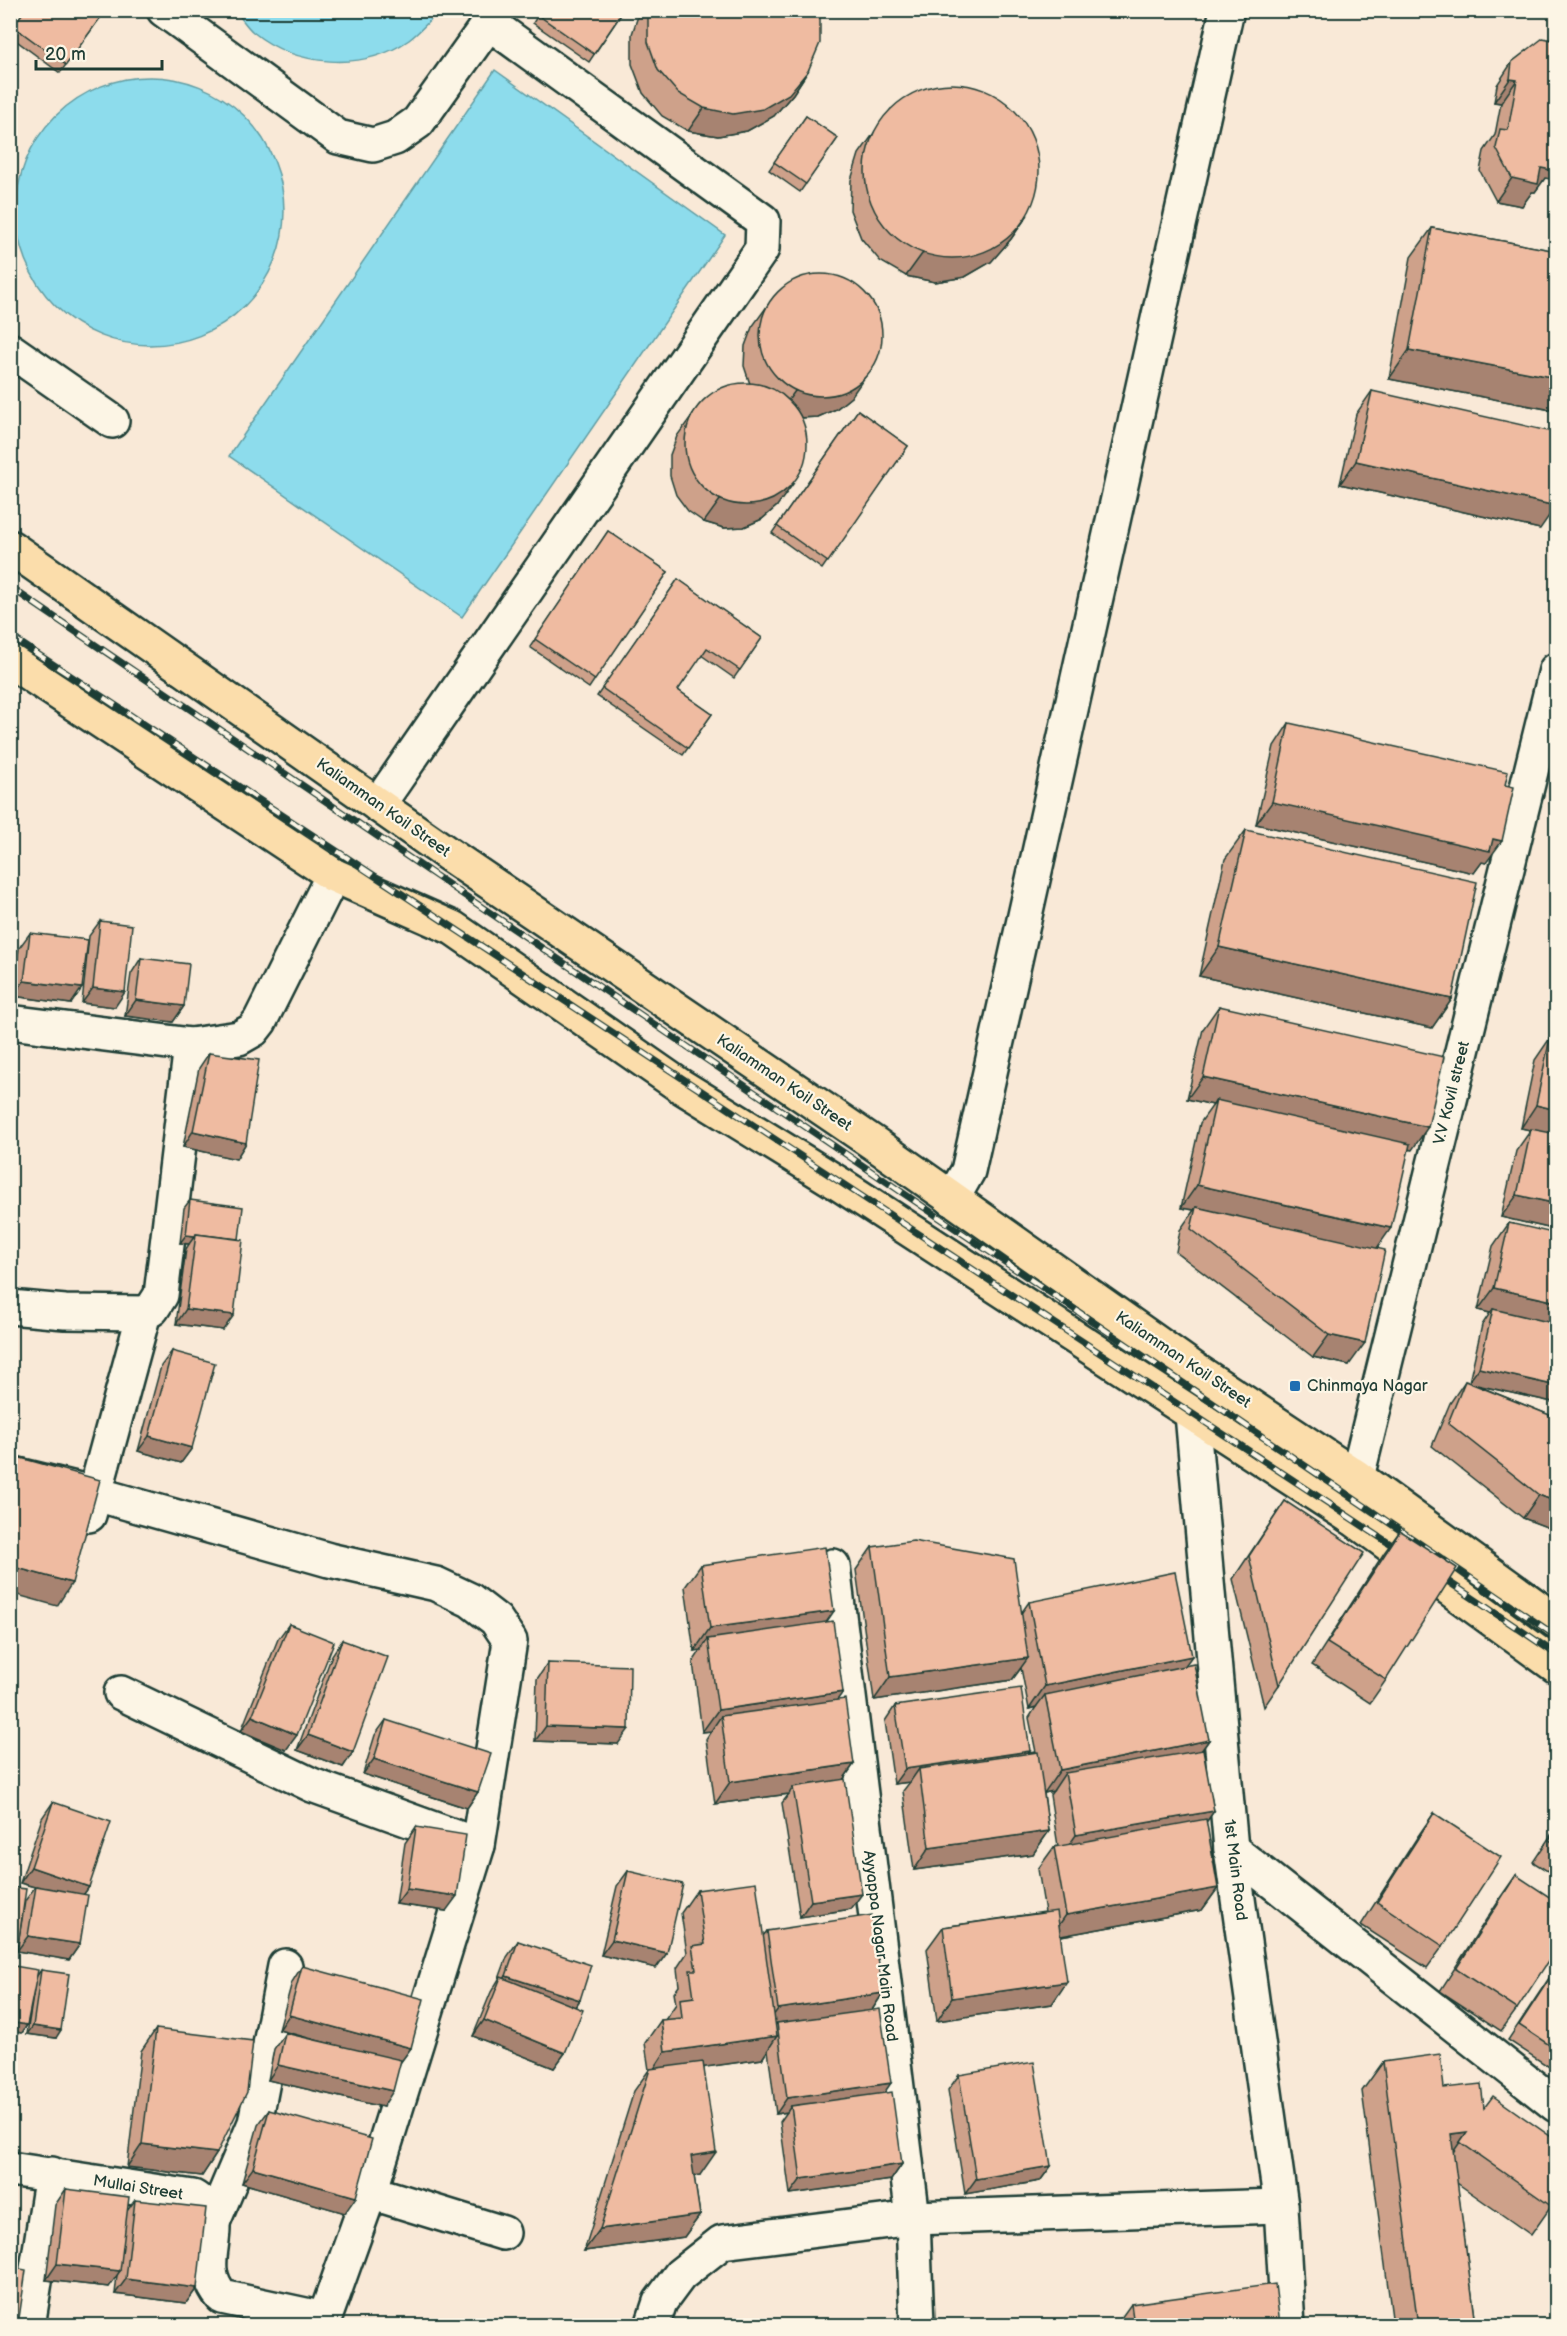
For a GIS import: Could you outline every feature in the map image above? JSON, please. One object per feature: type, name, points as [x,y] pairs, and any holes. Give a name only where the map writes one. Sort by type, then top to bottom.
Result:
[{"type":"main road","name":"Kaliamman Koil Street","points":[[10,547],[378,805],[952,1199],[1194,1369],[1357,1477],[1557,1621]]},
{"type":"main road","points":[[10,661],[333,876],[453,928],[679,1085],[841,1185],[1351,1517],[1557,1666]]},
{"type":"street","points":[[164,10],[338,137],[373,145],[395,138],[418,122],[494,17],[763,221],[762,249],[378,805]]},
{"type":"street","points":[[952,1199],[968,1171],[1227,10]]},
{"type":"street","points":[[10,350],[112,421]]},
{"type":"street","name":"V.V Kovil street","points":[[1351,1517],[1357,1477],[1557,670]]},
{"type":"street","points":[[10,1022],[191,1045],[239,1038],[253,1030],[260,1021],[333,876]]},
{"type":"street","points":[[10,1307],[65,1312],[144,1313],[152,1309],[161,1295],[164,1279],[191,1045]]},
{"type":"street","points":[[80,1549],[144,1313]]},
{"type":"street","name":"1st Main Road","points":[[1192,1414],[1231,1849],[1281,2206],[1288,2325]]},
{"type":"street","points":[[10,1473],[96,1494],[329,1560],[436,1584],[470,1600],[496,1620],[510,1641],[478,1845],[370,2192],[323,2322],[222,2297],[210,2278],[209,2261],[213,2222],[255,2123],[285,1966]]},
{"type":"street","name":"Ayyappa Nagar Main Road","points":[[832,1566],[913,2217],[917,2325]]},
{"type":"street","points":[[121,1693],[312,1785],[478,1845]]},
{"type":"street","points":[[1231,1849],[1557,2105]]},
{"type":"street","name":"Mullai Street","points":[[10,2169],[193,2197],[207,2208],[213,2222]]},
{"type":"street","points":[[28,2325],[52,2174]]},
{"type":"street","points":[[370,2192],[503,2233]]},
{"type":"street","points":[[652,2325],[660,2302],[680,2275],[722,2242],[913,2217],[1281,2206]]},
{"type":"water","points":[[235,11],[439,11],[413,37],[391,50],[351,61],[330,61],[289,53],[270,44],[253,32]]},
{"type":"water","points":[[495,70],[725,235],[462,617],[229,456]]},
{"type":"water","points":[[150,77],[176,80],[201,87],[224,100],[245,116],[261,137],[274,160],[281,185],[284,211],[281,237],[274,262],[261,285],[245,306],[224,322],[201,335],[176,342],[150,345],[124,342],[99,335],[76,322],[55,306],[39,285],[26,262],[19,237],[16,211],[19,185],[26,160],[39,137],[55,116],[76,100],[99,87],[124,80]]},
{"type":"building","points":[[25,10],[98,10],[103,14],[66,65],[13,26]]},
{"type":"building","points":[[542,10],[624,10],[594,54],[538,15]]},
{"type":"building","points":[[648,10],[820,10],[820,43],[808,71],[789,94],[763,109],[733,114],[704,108],[678,93],[658,70],[648,42]]},
{"type":"building","points":[[1543,38],[1557,41],[1557,154],[1554,154],[1551,170],[1541,168],[1538,184],[1512,178],[1496,148],[1500,129],[1508,130],[1517,80],[1510,79],[1512,62]]},
{"type":"building","points":[[952,84],[985,91],[1000,99],[1013,110],[1024,123],[1032,138],[1039,171],[1032,204],[1024,219],[1013,232],[1000,243],[985,251],[952,258],[919,251],[904,243],[891,232],[880,219],[872,204],[865,171],[872,138],[880,123],[891,110],[904,99],[919,91]]},
{"type":"building","points":[[806,116],[838,138],[806,184],[774,162]]},
{"type":"building","points":[[1432,228],[1557,251],[1557,378],[1409,350]]},
{"type":"building","points":[[821,274],[844,279],[864,292],[877,312],[882,335],[877,358],[864,378],[844,391],[821,396],[798,391],[778,378],[765,358],[760,335],[765,312],[778,292],[798,279]]},
{"type":"building","points":[[746,383],[769,388],[780,393],[789,401],[797,410],[802,421],[807,444],[802,467],[797,478],[789,487],[780,495],[769,500],[746,505],[723,500],[712,495],[703,487],[695,478],[690,467],[685,444],[690,421],[695,410],[703,401],[712,393],[723,388]]},
{"type":"building","points":[[1372,391],[1557,433],[1556,506],[1356,461]]},
{"type":"building","points":[[858,410],[908,446],[828,562],[777,526]]},
{"type":"building","points":[[608,531],[668,572],[595,680],[535,639]]},
{"type":"building","points":[[678,579],[762,638],[740,670],[707,648],[678,690],[712,714],[688,748],[602,688]]},
{"type":"building","points":[[1289,723],[1508,772],[1505,785],[1514,787],[1502,841],[1493,839],[1490,851],[1272,802]]},
{"type":"building","points":[[1246,830],[1477,882],[1452,999],[1219,947]]},
{"type":"building","points":[[100,921],[132,925],[125,992],[93,988]]},
{"type":"building","points":[[30,933],[88,940],[82,988],[24,981]]},
{"type":"building","points":[[141,958],[189,964],[184,1006],[136,1000]]},
{"type":"building","points":[[1219,1006],[1444,1057],[1428,1127],[1203,1077]]},
{"type":"building","points":[[1550,1038],[1557,1039],[1557,1110],[1536,1105]]},
{"type":"building","points":[[209,1053],[259,1060],[246,1143],[193,1131]]},
{"type":"building","points":[[1216,1100],[1410,1144],[1391,1228],[1197,1185]]},
{"type":"building","points":[[1531,1129],[1557,1134],[1557,1204],[1517,1195]]},
{"type":"building","points":[[190,1200],[243,1207],[239,1239],[186,1235]]},
{"type":"building","points":[[1196,1207],[1385,1250],[1365,1343],[1329,1335],[1191,1229]]},
{"type":"building","points":[[1509,1223],[1557,1234],[1557,1302],[1494,1288]]},
{"type":"building","points":[[196,1234],[243,1240],[234,1315],[186,1309]]},
{"type":"building","points":[[1493,1309],[1557,1324],[1557,1386],[1479,1368]]},
{"type":"building","points":[[172,1351],[215,1363],[192,1448],[149,1436]]},
{"type":"building","points":[[1465,1381],[1557,1418],[1557,1502],[1539,1495],[1448,1423]]},
{"type":"building","points":[[10,1455],[100,1480],[72,1583],[10,1566]]},
{"type":"building","points":[[1285,1501],[1364,1553],[1279,1685],[1249,1556]]},
{"type":"building","points":[[1400,1531],[1457,1568],[1386,1680],[1327,1643]]},
{"type":"building","points":[[913,1541],[1014,1559],[1028,1658],[890,1677],[872,1547]]},
{"type":"building","points":[[825,1547],[834,1611],[710,1628],[701,1565]]},
{"type":"building","points":[[1175,1572],[1192,1656],[1045,1686],[1029,1602]]},
{"type":"building","points":[[833,1621],[843,1692],[718,1710],[708,1639]]},
{"type":"building","points":[[289,1624],[334,1642],[297,1735],[252,1716]]},
{"type":"building","points":[[342,1640],[388,1657],[353,1752],[308,1735]]},
{"type":"building","points":[[548,1663],[630,1666],[629,1729],[546,1726]]},
{"type":"building","points":[[1194,1664],[1209,1740],[1060,1770],[1045,1695]]},
{"type":"building","points":[[1021,1688],[1030,1751],[905,1769],[895,1706]]},
{"type":"building","points":[[845,1699],[854,1764],[730,1782],[721,1716]]},
{"type":"building","points":[[386,1720],[491,1754],[478,1792],[374,1759]]},
{"type":"building","points":[[1203,1750],[1214,1811],[1076,1835],[1065,1773]]},
{"type":"building","points":[[1038,1752],[1049,1831],[929,1848],[919,1769]]},
{"type":"building","points":[[845,1779],[862,1894],[811,1901],[793,1787]]},
{"type":"building","points":[[53,1802],[111,1822],[89,1887],[31,1867]]},
{"type":"building","points":[[1434,1813],[1501,1857],[1443,1946],[1377,1902]]},
{"type":"building","points":[[1206,1819],[1218,1888],[1066,1915],[1054,1847]]},
{"type":"building","points":[[416,1827],[466,1835],[457,1896],[407,1889]]},
{"type":"building","points":[[1557,1829],[1557,1845],[1549,1840]]},
{"type":"building","points":[[628,1871],[683,1884],[667,1953],[612,1940]]},
{"type":"building","points":[[1516,1875],[1557,1902],[1557,1948],[1517,2009],[1456,1969]]},
{"type":"building","points":[[756,1882],[777,2036],[665,2052],[661,2020],[682,2018],[680,1999],[694,1997],[690,1970],[696,1970],[692,1946],[705,1944],[697,1890]]},
{"type":"building","points":[[36,1886],[88,1895],[80,1944],[28,1936]]},
{"type":"building","points":[[10,1887],[26,1889],[18,1945],[10,1944]]},
{"type":"building","points":[[1057,1911],[1067,1982],[952,1998],[943,1927]]},
{"type":"building","points":[[872,1915],[883,1993],[778,2009],[767,1931]]},
{"type":"building","points":[[518,1941],[591,1965],[580,2000],[506,1976]]},
{"type":"building","points":[[14,1966],[38,1970],[27,2025],[10,2022],[10,1986]]},
{"type":"building","points":[[302,1966],[424,1999],[411,2048],[289,2015]]},
{"type":"building","points":[[1557,1967],[1557,2050],[1519,2025]]},
{"type":"building","points":[[41,1970],[69,1974],[61,2030],[33,2026]]},
{"type":"building","points":[[501,1977],[583,2010],[565,2053],[484,2020]]},
{"type":"building","points":[[880,2009],[891,2083],[787,2098],[777,2023]]},
{"type":"building","points":[[156,2029],[253,2041],[247,2092],[217,2153],[142,2144]]},
{"type":"building","points":[[285,2033],[401,2060],[393,2091],[278,2065]]},
{"type":"building","points":[[1440,2054],[1444,2088],[1481,2084],[1484,2108],[1493,2096],[1557,2141],[1557,2198],[1551,2206],[1460,2142],[1467,2132],[1451,2134],[1476,2325],[1418,2325],[1383,2062]]},
{"type":"building","points":[[703,2062],[716,2152],[691,2156],[700,2215],[600,2229],[650,2069]]},
{"type":"building","points":[[1034,2062],[1051,2166],[976,2179],[959,2075]]},
{"type":"building","points":[[892,2092],[902,2164],[801,2179],[791,2106]]},
{"type":"building","points":[[269,2110],[372,2139],[356,2197],[253,2168]]},
{"type":"building","points":[[66,2189],[129,2197],[120,2271],[57,2264]]},
{"type":"building","points":[[135,2200],[206,2208],[197,2288],[126,2279]]},
{"type":"building","points":[[10,2267],[26,2270],[18,2325],[10,2325]]},
{"type":"building","points":[[1275,2284],[1280,2325],[1134,2325],[1131,2304]]},
{"type":"building","points":[[548,2319],[580,2325],[547,2325]]},
{"type":"railway","points":[[10,587],[1556,1636]]},
{"type":"railway","points":[[10,636],[1404,1553]]},
{"type":"railway","points":[[1434,1572],[1556,1654]]},
{"type":"place","name":"Chinmaya Nagar","points":[[1295,1386]]}]
